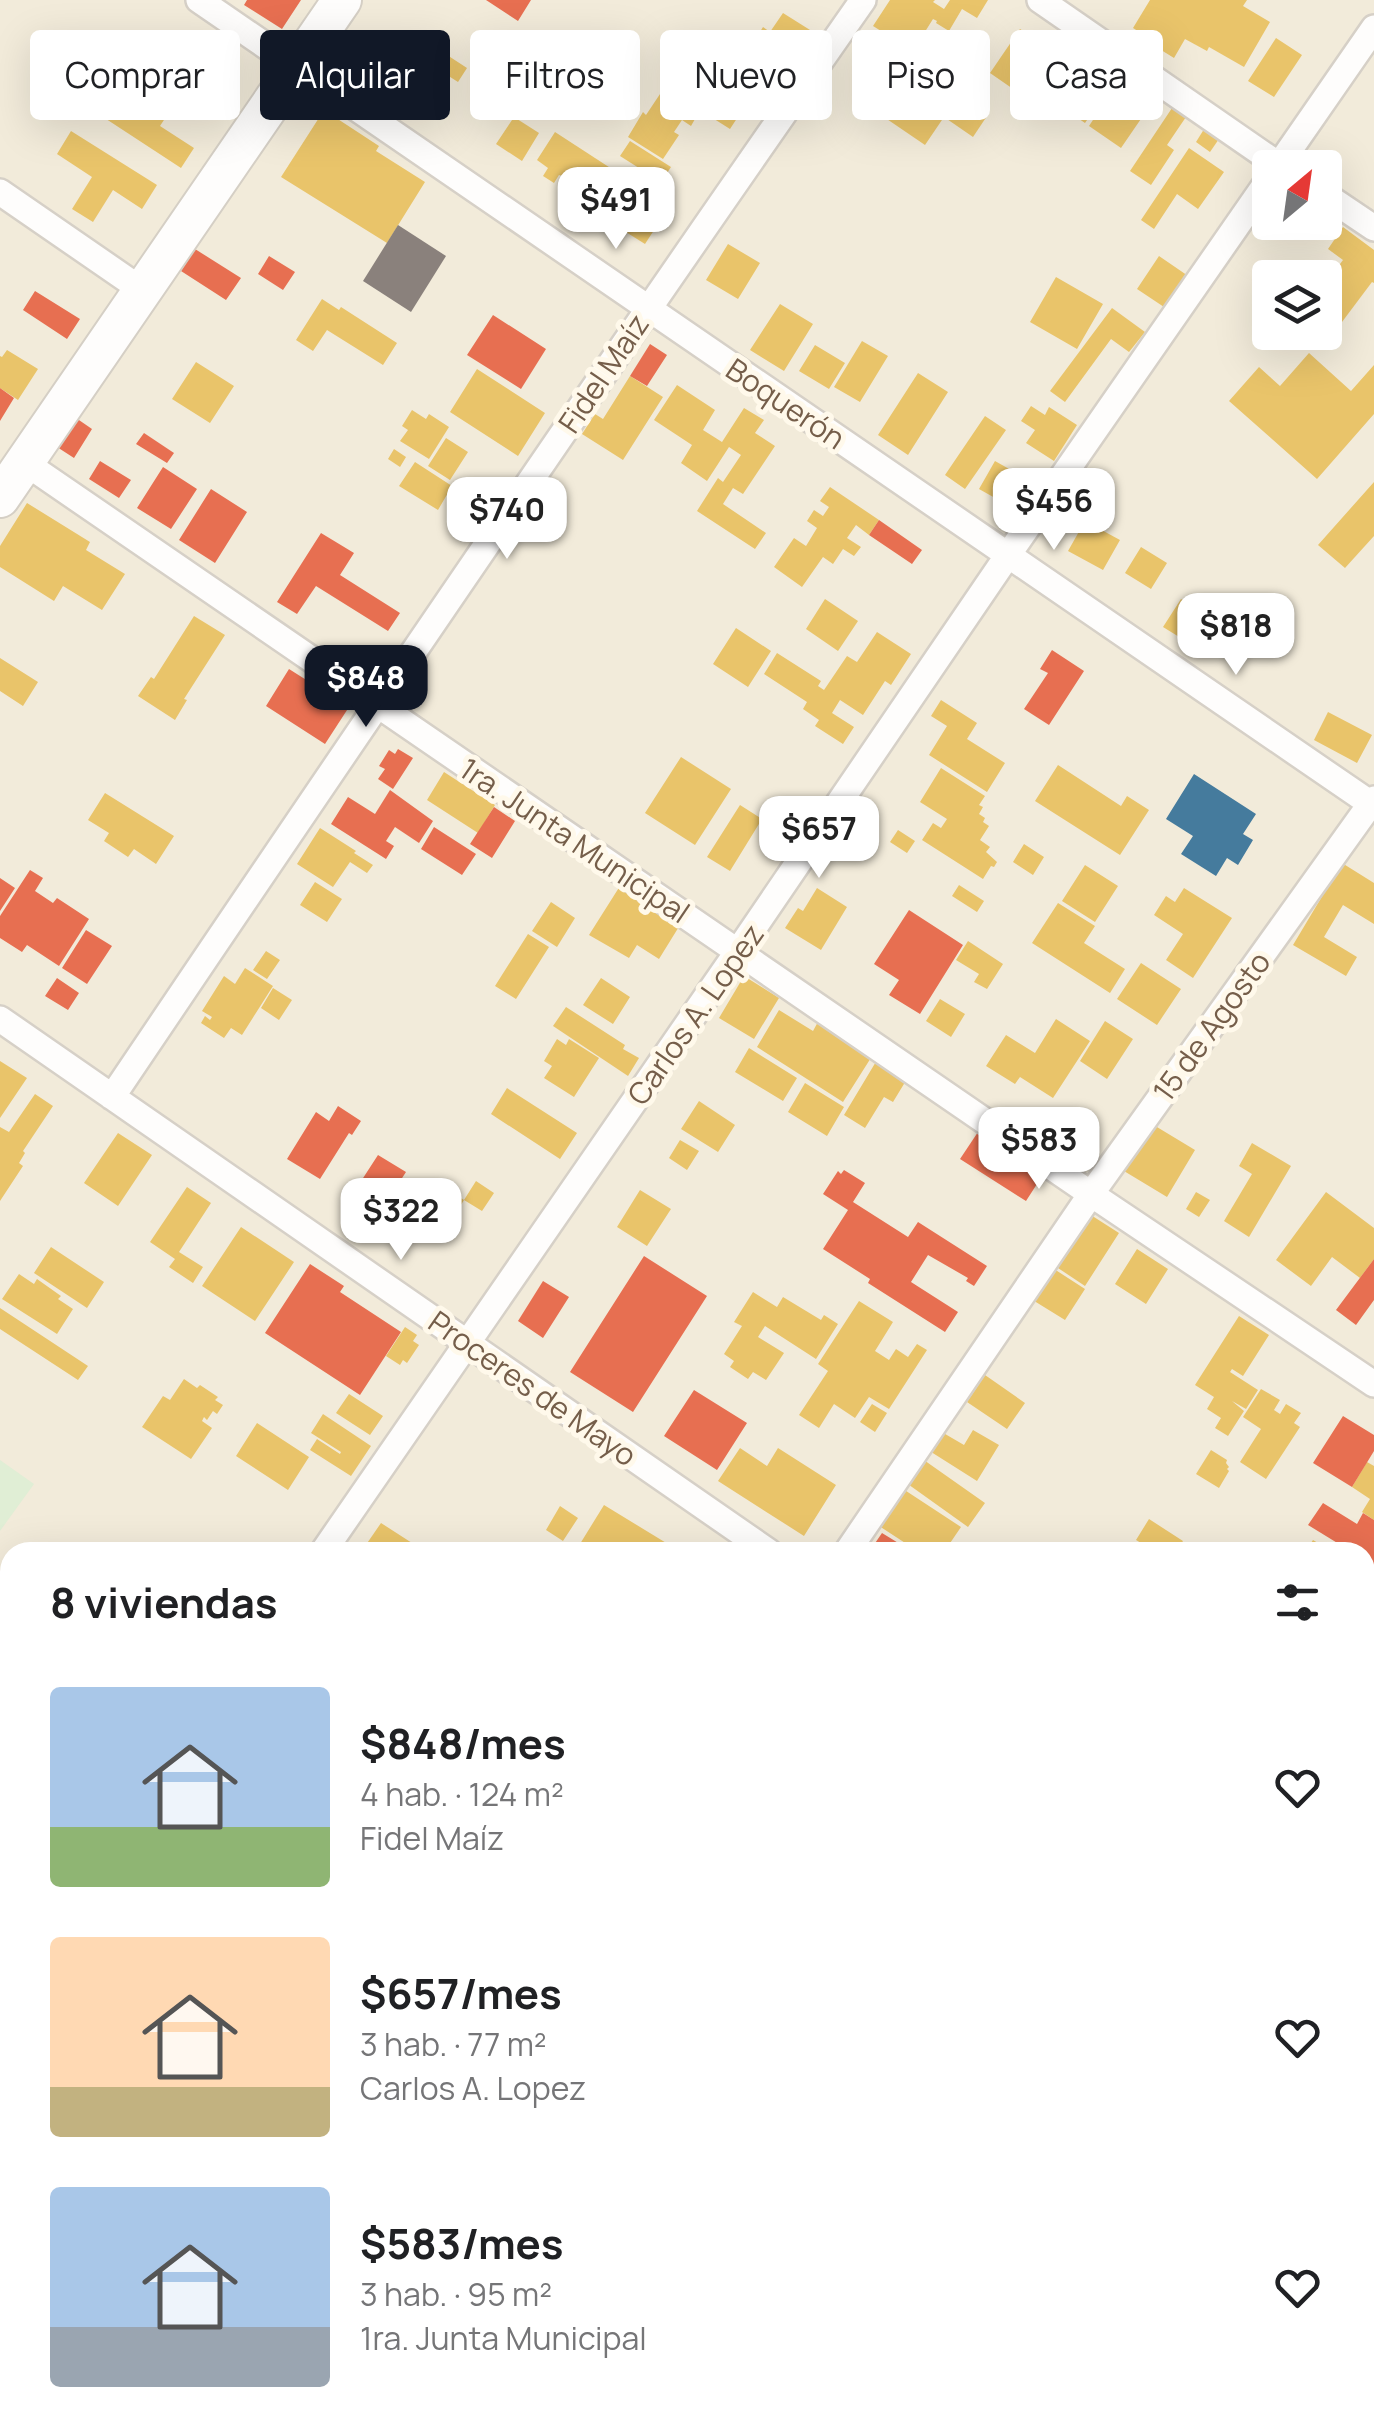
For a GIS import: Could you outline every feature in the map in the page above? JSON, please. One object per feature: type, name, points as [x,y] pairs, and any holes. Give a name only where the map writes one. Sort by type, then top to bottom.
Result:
[{"type":"main road","points":[[321,30],[342,0]]},
{"type":"main road","points":[[0,498],[260,119]]},
{"type":"street","name":"Boquerón","points":[[199,0],[260,42]]},
{"type":"street","name":"Fidel Maíz","points":[[112,1097],[648,308],[864,0]]},
{"type":"street","points":[[1040,0],[1252,151]]},
{"type":"street","name":"Carlos A. Lopez","points":[[1290,150],[1374,28]]},
{"type":"street","name":"Boquerón","points":[[373,120],[1373,802]]},
{"type":"street","points":[[0,192],[142,290]]},
{"type":"street","name":"Carlos A. Lopez","points":[[330,1542],[1252,205]]},
{"type":"street","points":[[1342,206],[1374,228]]},
{"type":"street","name":"1ra. Junta Municipal","points":[[24,462],[1374,1384]]},
{"type":"street","name":"15 de Agosto","points":[[854,1542],[1091,1194],[1373,802]]},
{"type":"street","name":"Proceres de Mayo","points":[[0,1019],[755,1542]]},
{"type":"shaded area","points":[[0,0],[1374,0],[1374,1542],[0,1542]]},
{"type":"green space","points":[[0,1460],[34,1484],[0,1531]]},
{"type":"building: Viviendas","points":[[890,0],[935,0],[944,9],[950,0],[988,0],[977,18],[962,9],[950,30],[933,19],[926,30],[879,30],[873,26]]},
{"type":"building: Viviendas","points":[[1150,0],[1247,0],[1243,6],[1270,22],[1244,67],[1209,47],[1207,51],[1185,39],[1174,58],[1163,51],[1163,30],[1133,28]]},
{"type":"building: Viviendas","points":[[783,13],[810,30],[771,30]]},
{"type":"building: Viviendas","points":[[1276,38],[1302,55],[1274,97],[1248,81]]},
{"type":"building: Viviendas","points":[[1010,44],[1010,87],[990,73]]},
{"type":"building: Viviendas","points":[[450,57],[467,68],[458,82],[450,77]]},
{"type":"building: Viviendas","points":[[660,94],[660,120],[682,120],[674,132],[679,135],[663,159],[628,137],[643,112],[646,115]]},
{"type":"building: Viviendas","points":[[1174,105],[1188,114],[1167,145],[1174,150],[1151,185],[1130,171]]},
{"type":"building: Viviendas","points":[[108,120],[164,120],[160,126],[194,148],[181,168]]},
{"type":"building: Viviendas","points":[[318,120],[339,120],[379,146],[376,151],[425,182],[387,243],[281,177]]},
{"type":"building: Viviendas","points":[[512,120],[539,133],[522,161],[496,144]]},
{"type":"building: Viviendas","points":[[716,120],[736,120],[730,129]]},
{"type":"building: Viviendas","points":[[888,120],[942,120],[925,145]]},
{"type":"building: Viviendas","points":[[948,120],[984,120],[973,137]]},
{"type":"building: Viviendas","points":[[1093,120],[1140,120],[1121,148],[1089,126]]},
{"type":"building: Viviendas","points":[[1206,126],[1221,136],[1210,152],[1196,142]]},
{"type":"building: Viviendas","points":[[71,131],[157,185],[142,209],[113,190],[93,222],[72,209],[92,177],[57,154]]},
{"type":"building: Viviendas","points":[[555,132],[615,171],[598,199],[587,192],[580,203],[564,192],[567,186],[559,181],[562,176],[554,183],[543,176],[548,168],[537,160]]},
{"type":"building: Viviendas","points":[[630,141],[671,167],[661,182],[620,156]]},
{"type":"building: Viviendas","points":[[1189,148],[1224,172],[1198,209],[1177,194],[1154,229],[1141,220]]},
{"type":"building: Viviendas","points":[[613,181],[623,188],[621,192],[628,196],[630,192],[642,200],[638,207],[660,221],[645,244],[594,212]]},
{"type":"building: Viviendas","points":[[1342,228],[1374,250],[1374,283],[1342,322],[1343,260],[1328,249],[1334,240],[1342,240]]},
{"type":"building: Viviendas","points":[[728,244],[760,263],[738,299],[706,280]]},
{"type":"building: Viviendas","points":[[1159,256],[1194,280],[1173,313],[1137,289]]},
{"type":"building: Viviendas","points":[[1056,277],[1103,304],[1077,349],[1030,322]]},
{"type":"building: Viviendas","points":[[322,299],[397,343],[383,365],[327,330],[313,351],[296,340]]},
{"type":"building: Viviendas","points":[[780,304],[813,324],[784,371],[750,350]]},
{"type":"building: Viviendas","points":[[1112,308],[1145,332],[1129,352],[1111,339],[1065,402],[1050,391]]},
{"type":"building: Viviendas","points":[[862,341],[888,356],[860,402],[834,387]]},
{"type":"building: Viviendas","points":[[815,345],[845,363],[829,389],[799,371]]},
{"type":"building: Viviendas","points":[[7,350],[38,369],[18,400],[0,388],[0,356]]},
{"type":"building: Viviendas","points":[[1309,353],[1351,391],[1374,365],[1374,414],[1317,479],[1229,401],[1259,367],[1280,386]]},
{"type":"building: Viviendas","points":[[196,362],[234,386],[210,423],[172,399]]},
{"type":"building: Viviendas","points":[[477,369],[545,413],[518,456],[450,412]]},
{"type":"building: Viviendas","points":[[918,373],[948,392],[908,455],[878,435]]},
{"type":"building: Viviendas","points":[[630,376],[663,397],[623,460],[582,434],[595,414],[603,419]]},
{"type":"building: Viviendas","points":[[677,385],[715,410],[703,430],[722,442],[744,408],[764,420],[755,433],[775,446],[743,494],[733,488],[723,504],[766,533],[755,549],[697,511],[718,478],[723,482],[741,455],[729,447],[707,481],[681,463],[692,445],[654,420]]},
{"type":"building: Viviendas","points":[[1031,406],[1045,415],[1049,407],[1077,425],[1054,461],[1026,443],[1035,430],[1021,421]]},
{"type":"building: Viviendas","points":[[412,410],[426,419],[429,414],[449,427],[429,459],[400,441],[408,430],[402,426]]},
{"type":"building: Viviendas","points":[[985,416],[1006,430],[965,489],[945,475]]},
{"type":"building: Viviendas","points":[[446,438],[468,452],[450,480],[428,466]]},
{"type":"building: Viviendas","points":[[394,449],[406,457],[400,467],[388,459]]},
{"type":"building: Viviendas","points":[[995,461],[1027,479],[1011,507],[979,489]]},
{"type":"building: Viviendas","points":[[415,462],[452,486],[438,510],[399,486]]},
{"type":"building: Viviendas","points":[[1374,482],[1374,536],[1345,568],[1318,545]]},
{"type":"building: Viviendas","points":[[830,487],[879,520],[869,535],[856,525],[847,538],[861,547],[854,556],[843,549],[833,564],[823,557],[802,587],[774,567],[794,538],[806,546],[817,528],[807,521],[814,510],[823,516],[829,507],[820,501]]},
{"type":"building: Viviendas","points":[[27,503],[90,542],[86,550],[125,574],[102,610],[63,586],[54,601],[0,567],[0,546]]},
{"type":"building: Viviendas","points":[[1085,521],[1120,540],[1103,570],[1068,551]]},
{"type":"building: Viviendas","points":[[1141,547],[1167,563],[1151,589],[1125,573]]},
{"type":"building: Viviendas","points":[[825,599],[858,621],[838,651],[806,629]]},
{"type":"building: Viviendas","points":[[1181,599],[1206,615],[1189,643],[1163,627]]},
{"type":"building: Viviendas","points":[[194,616],[225,635],[175,720],[138,696],[151,677],[154,679]]},
{"type":"building: Viviendas","points":[[736,628],[771,651],[748,687],[713,664]]},
{"type":"building: Viviendas","points":[[877,632],[911,654],[891,685],[885,681],[863,715],[840,700],[832,713],[854,727],[843,744],[815,726],[819,720],[803,709],[807,702],[764,674],[777,653],[821,681],[818,686],[824,690],[847,656],[857,662]]},
{"type":"building: Viviendas","points":[[0,658],[38,682],[23,706],[0,691]]},
{"type":"building: Viviendas","points":[[941,700],[977,723],[967,739],[1005,763],[987,792],[929,755],[947,726],[931,716]]},
{"type":"building: Viviendas","points":[[1328,712],[1372,735],[1357,763],[1314,740]]},
{"type":"building: Viviendas","points":[[681,757],[731,789],[695,845],[645,813]]},
{"type":"building: Viviendas","points":[[1058,765],[1121,806],[1127,796],[1149,810],[1120,855],[1035,801]]},
{"type":"building: Viviendas","points":[[941,768],[985,796],[979,814],[989,826],[980,840],[990,847],[986,852],[997,862],[983,879],[922,840],[933,823],[941,828],[947,819],[920,802]]},
{"type":"building: Viviendas","points":[[444,772],[495,805],[478,833],[427,800]]},
{"type":"building: Viviendas","points":[[105,793],[174,836],[156,864],[134,849],[128,857],[104,841],[109,833],[88,820]]},
{"type":"building: Viviendas","points":[[740,805],[762,819],[730,871],[707,857]]},
{"type":"building: Viviendas","points":[[320,828],[373,865],[367,873],[350,862],[333,887],[297,864]]},
{"type":"building: Viviendas","points":[[898,830],[915,841],[907,853],[890,842]]},
{"type":"building: Viviendas","points":[[1024,844],[1044,857],[1033,875],[1013,862]]},
{"type":"building: Viviendas","points":[[1342,863],[1374,883],[1374,924],[1343,905],[1324,937],[1357,957],[1346,976],[1293,945]]},
{"type":"building: Viviendas","points":[[1085,865],[1118,886],[1095,922],[1062,901]]},
{"type":"building: Viviendas","points":[[315,882],[342,899],[327,922],[300,905]]},
{"type":"building: Viviendas","points":[[959,885],[984,901],[977,912],[952,896]]},
{"type":"building: Viviendas","points":[[620,886],[680,925],[659,959],[637,945],[629,958],[589,935]]},
{"type":"building: Viviendas","points":[[817,888],[847,907],[821,950],[785,928],[798,908],[803,911]]},
{"type":"building: Viviendas","points":[[1184,888],[1232,918],[1193,978],[1166,960],[1183,934],[1154,915],[1166,896],[1175,902]]},
{"type":"building: Viviendas","points":[[551,902],[575,918],[557,947],[532,931]]},
{"type":"building: Viviendas","points":[[1058,903],[1095,926],[1084,943],[1125,969],[1110,993],[1032,943]]},
{"type":"building: Viviendas","points":[[528,934],[549,947],[516,999],[495,986]]},
{"type":"building: Viviendas","points":[[968,941],[1003,964],[987,989],[974,982],[979,974],[956,960]]},
{"type":"building: Viviendas","points":[[266,951],[280,960],[267,979],[253,970]]},
{"type":"building: Viviendas","points":[[1141,963],[1181,989],[1157,1025],[1117,999]]},
{"type":"building: Viviendas","points":[[245,968],[273,986],[242,1035],[231,1028],[224,1038],[201,1023],[205,1016],[210,1020],[212,1017],[202,1011],[224,976],[235,984]]},
{"type":"building: Viviendas","points":[[744,976],[779,998],[754,1039],[719,1018]]},
{"type":"building: Viviendas","points":[[601,978],[630,997],[613,1024],[583,1005]]},
{"type":"building: Viviendas","points":[[273,988],[292,1000],[279,1020],[261,1008]]},
{"type":"building: Viviendas","points":[[940,999],[965,1014],[951,1037],[926,1021]]},
{"type":"building: Viviendas","points":[[566,1007],[639,1058],[628,1076],[553,1026]]},
{"type":"building: Viviendas","points":[[779,1010],[813,1031],[819,1020],[874,1053],[843,1102],[757,1047]]},
{"type":"building: Viviendas","points":[[1056,1019],[1090,1041],[1053,1098],[1020,1077],[1015,1084],[986,1066],[1006,1035],[1035,1053]]},
{"type":"building: Viviendas","points":[[1105,1021],[1133,1039],[1107,1079],[1080,1061]]},
{"type":"building: Viviendas","points":[[557,1039],[566,1045],[569,1039],[599,1058],[574,1097],[544,1078],[552,1066],[544,1061]]},
{"type":"building: Viviendas","points":[[749,1048],[797,1078],[783,1101],[735,1072]]},
{"type":"building: Viviendas","points":[[880,1055],[910,1074],[893,1102],[884,1097],[865,1128],[844,1115]]},
{"type":"building: Viviendas","points":[[0,1061],[27,1078],[0,1118]]},
{"type":"building: Viviendas","points":[[805,1083],[844,1107],[827,1136],[788,1112]]},
{"type":"building: Viviendas","points":[[507,1088],[577,1133],[560,1159],[491,1114]]},
{"type":"building: Viviendas","points":[[35,1094],[53,1106],[23,1151],[19,1163],[23,1166],[0,1201],[0,1127],[9,1132]]},
{"type":"building: Viviendas","points":[[699,1101],[735,1125],[718,1152],[681,1129]]},
{"type":"building: Viviendas","points":[[1147,1121],[1195,1150],[1167,1197],[1119,1168]]},
{"type":"building: Viviendas","points":[[118,1133],[152,1155],[118,1206],[84,1183]]},
{"type":"building: Viviendas","points":[[680,1140],[699,1151],[687,1170],[669,1158]]},
{"type":"building: Viviendas","points":[[1252,1143],[1291,1166],[1249,1237],[1224,1221],[1252,1174],[1239,1166]]},
{"type":"building: Viviendas","points":[[476,1181],[494,1193],[482,1211],[464,1200]]},
{"type":"building: Viviendas","points":[[187,1187],[211,1203],[179,1252],[203,1267],[193,1283],[169,1267],[175,1259],[150,1242]]},
{"type":"building: Viviendas","points":[[448,1190],[464,1200],[452,1219],[436,1209]]},
{"type":"building: Viviendas","points":[[640,1190],[671,1209],[647,1246],[617,1227]]},
{"type":"building: Viviendas","points":[[1196,1192],[1210,1200],[1199,1217],[1186,1209]]},
{"type":"building: Viviendas","points":[[1326,1192],[1374,1228],[1374,1259],[1360,1278],[1332,1257],[1311,1286],[1276,1260]]},
{"type":"building: Viviendas","points":[[1083,1210],[1119,1233],[1085,1286],[1049,1262]]},
{"type":"building: Viviendas","points":[[241,1227],[294,1262],[255,1321],[202,1286]]},
{"type":"building: Viviendas","points":[[51,1247],[104,1282],[87,1308],[34,1273]]},
{"type":"building: Viviendas","points":[[1137,1249],[1168,1269],[1146,1304],[1115,1284]]},
{"type":"building: Viviendas","points":[[1051,1267],[1085,1289],[1065,1320],[1031,1299]]},
{"type":"building: Viviendas","points":[[19,1274],[34,1284],[37,1279],[73,1309],[57,1334],[2,1299]]},
{"type":"building: Viviendas","points":[[753,1292],[777,1307],[783,1297],[821,1320],[824,1315],[838,1324],[816,1359],[765,1326],[758,1337],[784,1353],[766,1380],[753,1372],[748,1379],[730,1367],[734,1361],[724,1354],[742,1326],[734,1322]]},
{"type":"building: Viviendas","points":[[859,1301],[893,1322],[875,1351],[889,1360],[896,1349],[908,1357],[917,1344],[927,1350],[889,1409],[869,1397],[855,1418],[834,1404],[819,1428],[799,1415],[828,1371],[818,1364]]},
{"type":"building: Viviendas","points":[[0,1308],[88,1366],[78,1380],[0,1329]]},
{"type":"building: Viviendas","points":[[1239,1316],[1269,1335],[1243,1376],[1232,1369],[1230,1372],[1258,1390],[1246,1409],[1232,1401],[1244,1411],[1228,1436],[1215,1428],[1221,1418],[1207,1409],[1214,1397],[1195,1385]]},
{"type":"building: Viviendas","points":[[405,1327],[417,1335],[413,1341],[419,1345],[407,1363],[403,1360],[400,1365],[386,1356]]},
{"type":"building: Viviendas","points":[[985,1375],[1025,1403],[1007,1429],[967,1402]]},
{"type":"building: Viviendas","points":[[184,1379],[218,1397],[215,1400],[223,1405],[217,1414],[213,1411],[207,1420],[204,1417],[202,1421],[212,1428],[191,1459],[142,1427],[163,1396],[170,1400]]},
{"type":"building: Viviendas","points":[[1261,1389],[1280,1400],[1274,1410],[1280,1414],[1286,1404],[1301,1413],[1294,1423],[1300,1427],[1266,1479],[1240,1462],[1261,1429],[1243,1417]]},
{"type":"building: Viviendas","points":[[349,1394],[383,1416],[370,1435],[336,1413]]},
{"type":"building: Viviendas","points":[[872,1404],[887,1413],[875,1432],[860,1422]]},
{"type":"building: Viviendas","points":[[323,1414],[371,1446],[351,1476],[310,1450],[317,1439],[341,1452],[311,1433]]},
{"type":"building: Viviendas","points":[[257,1423],[309,1457],[288,1490],[236,1456]]},
{"type":"building: Viviendas","points":[[973,1430],[999,1445],[977,1481],[928,1450],[940,1431],[964,1445]]},
{"type":"building: Viviendas","points":[[740,1448],[767,1466],[778,1448],[836,1485],[804,1536],[718,1481]]},
{"type":"building: Viviendas","points":[[1211,1450],[1227,1460],[1229,1467],[1219,1488],[1196,1474]]},
{"type":"building: Viviendas","points":[[921,1458],[985,1503],[968,1527],[905,1482]]},
{"type":"building: Viviendas","points":[[1367,1462],[1374,1466],[1374,1520],[1362,1512],[1370,1499],[1352,1487]]},
{"type":"building: Viviendas","points":[[897,1485],[961,1527],[951,1542],[904,1542],[873,1522]]},
{"type":"building: Viviendas","points":[[604,1505],[665,1542],[581,1542]]},
{"type":"building: Viviendas","points":[[560,1506],[578,1518],[563,1541],[546,1530]]},
{"type":"building: Viviendas","points":[[1149,1519],[1183,1541],[1139,1542],[1136,1540]]},
{"type":"building: Viviendas","points":[[381,1523],[410,1542],[368,1542]]},
{"type":"building: Comercios","points":[[247,0],[301,0],[282,29],[244,5]]},
{"type":"building: Comercios","points":[[486,0],[531,0],[518,21]]},
{"type":"building: Comercios","points":[[195,249],[241,278],[226,300],[181,271]]},
{"type":"building: Comercios","points":[[269,256],[295,272],[283,290],[258,274]]},
{"type":"building: Comercios","points":[[35,291],[80,319],[67,339],[23,310]]},
{"type":"building: Comercios","points":[[493,315],[546,349],[521,389],[467,355]]},
{"type":"building: Comercios","points":[[650,344],[667,355],[647,386],[630,376]]},
{"type":"building: Comercios","points":[[0,388],[14,398],[0,421]]},
{"type":"building: Comercios","points":[[76,418],[92,429],[74,458],[57,447]]},
{"type":"building: Comercios","points":[[144,433],[174,453],[167,463],[136,444]]},
{"type":"building: Comercios","points":[[100,461],[131,480],[119,498],[89,479]]},
{"type":"building: Comercios","points":[[163,467],[197,489],[171,529],[137,508]]},
{"type":"building: Comercios","points":[[211,489],[247,512],[215,563],[179,540]]},
{"type":"building: Comercios","points":[[879,520],[922,550],[912,564],[869,535]]},
{"type":"building: Comercios","points":[[321,533],[354,553],[340,575],[400,613],[388,631],[316,586],[297,614],[277,602]]},
{"type":"building: Comercios","points":[[1052,650],[1084,671],[1049,725],[1024,709],[1048,673],[1040,669]]},
{"type":"building: Comercios","points":[[289,669],[349,707],[325,744],[266,706]]},
{"type":"building: Comercios","points":[[398,749],[413,758],[393,789],[378,779],[385,769],[379,766],[389,750],[395,754]]},
{"type":"building: Comercios","points":[[390,790],[433,821],[419,843],[395,827],[386,841],[394,846],[386,859],[331,824],[348,797],[375,814]]},
{"type":"building: Comercios","points":[[494,807],[515,821],[492,858],[470,844]]},
{"type":"building: Comercios","points":[[434,827],[476,854],[462,875],[421,849]]},
{"type":"building: Comercios","points":[[30,870],[43,878],[35,891],[53,903],[57,898],[89,919],[59,966],[27,945],[22,952],[0,938],[0,916]]},
{"type":"building: Comercios","points":[[0,878],[15,888],[0,911]]},
{"type":"building: Comercios","points":[[909,910],[963,945],[920,1014],[889,995],[899,980],[874,964]]},
{"type":"building: Comercios","points":[[86,930],[112,946],[87,984],[62,968]]},
{"type":"building: Comercios","points":[[57,978],[79,993],[68,1010],[45,996]]},
{"type":"building: Comercios","points":[[338,1106],[361,1121],[320,1179],[287,1159],[316,1112],[329,1121]]},
{"type":"building: Comercios","points":[[980,1129],[1046,1170],[1026,1201],[960,1159]]},
{"type":"building: Comercios","points":[[378,1155],[406,1172],[382,1209],[354,1192]]},
{"type":"building: Comercios","points":[[844,1170],[865,1183],[853,1202],[908,1237],[918,1222],[987,1266],[974,1286],[966,1281],[968,1278],[928,1255],[911,1282],[958,1312],[945,1332],[823,1249],[848,1210],[823,1194],[838,1171],[841,1174]]},
{"type":"building: Comercios","points":[[644,1256],[707,1296],[633,1412],[570,1372]]},
{"type":"building: Comercios","points":[[1374,1259],[1374,1300],[1356,1325],[1336,1310]]},
{"type":"building: Comercios","points":[[310,1264],[344,1286],[340,1292],[401,1332],[360,1395],[265,1333]]},
{"type":"building: Comercios","points":[[543,1281],[569,1297],[543,1338],[518,1321]]},
{"type":"building: Comercios","points":[[694,1390],[747,1423],[717,1470],[664,1436]]},
{"type":"building: Comercios","points":[[1343,1416],[1374,1435],[1374,1451],[1352,1487],[1313,1463]]},
{"type":"building: Comercios","points":[[1323,1503],[1357,1524],[1363,1513],[1374,1520],[1374,1542],[1336,1542],[1308,1525]]},
{"type":"building: Comercios","points":[[882,1533],[897,1542],[876,1542]]},
{"type":"building: Público","points":[[1194,774],[1256,814],[1243,834],[1253,840],[1238,865],[1227,858],[1216,876],[1181,854],[1193,836],[1166,819]]},
{"type":"building: Industria","points":[[398,225],[446,256],[411,312],[363,281]]}]
